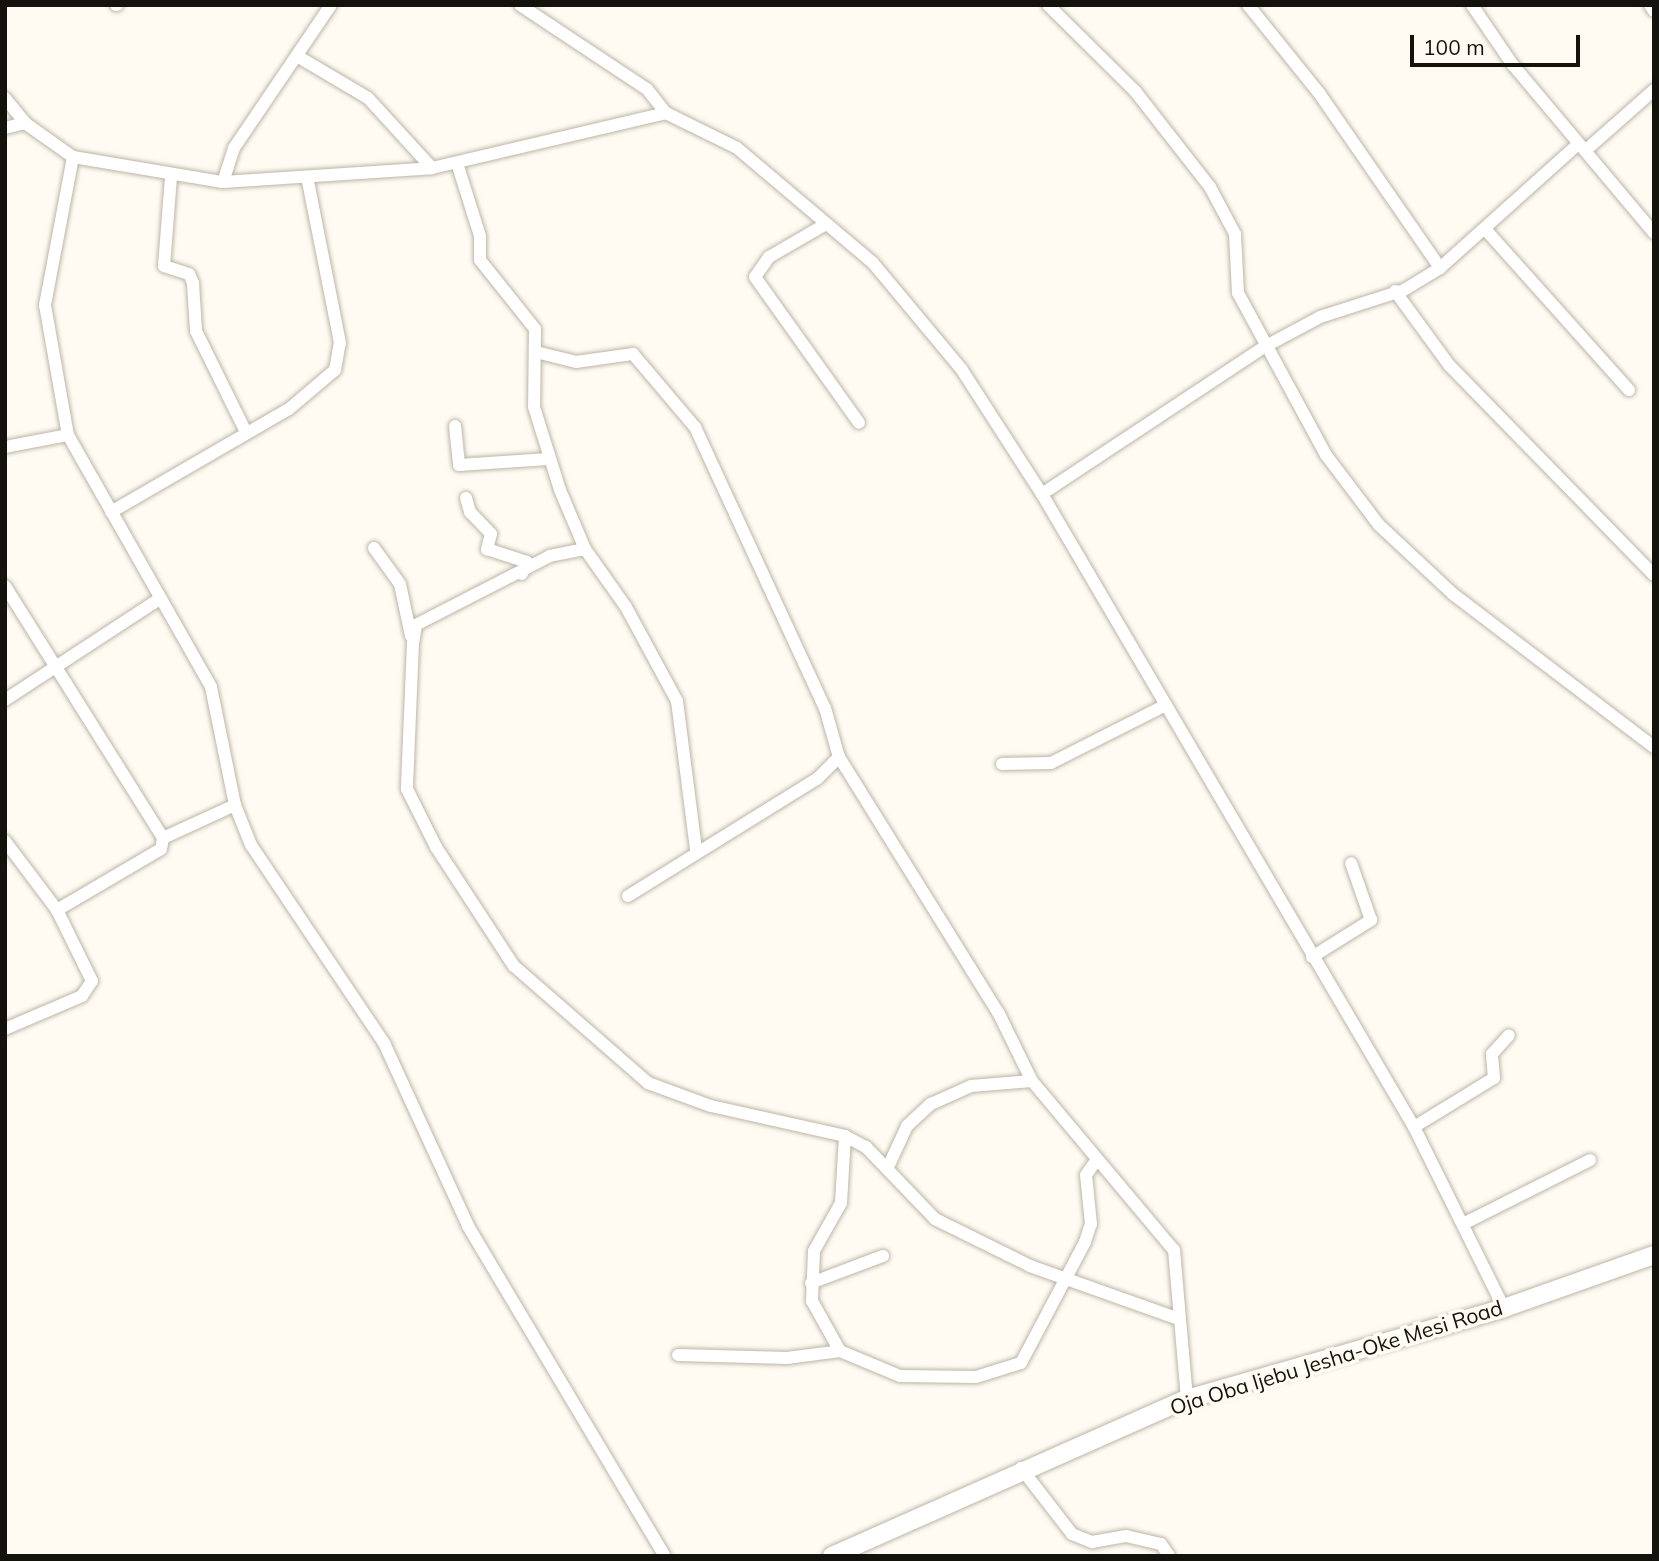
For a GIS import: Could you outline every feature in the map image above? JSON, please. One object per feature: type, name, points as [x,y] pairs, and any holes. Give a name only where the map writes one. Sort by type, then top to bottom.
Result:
[{"type":"main road","name":"Oja Oba Ijebu Jesha-Oke Mesi Road","points":[[839,1554],[1021,1468],[1187,1399],[1504,1308],[1653,1259]]},
{"type":"street","points":[[223,182],[233,148],[331,5]]},
{"type":"street","points":[[520,5],[647,89],[666,113],[737,148],[873,263],[923,318],[1042,495],[1414,1127],[1465,1223],[1504,1308]]},
{"type":"street","points":[[1048,5],[1135,91],[1210,187],[1235,234],[1238,293],[1326,454],[1379,525],[1453,594],[1654,747]]},
{"type":"street","points":[[1248,5],[1319,93],[1440,268]]},
{"type":"street","points":[[1472,5],[1582,147],[1654,233]]},
{"type":"street","points":[[1650,5],[1654,11]]},
{"type":"street","points":[[297,56],[368,98],[432,168]]},
{"type":"street","points":[[1042,495],[1266,346],[1320,317],[1395,291],[1440,268],[1582,147],[1654,90]]},
{"type":"street","points":[[5,98],[25,123],[73,157],[171,177],[223,182],[307,181],[432,168],[666,113]]},
{"type":"street","points":[[5,128],[25,123]]},
{"type":"street","points":[[73,157],[44,305],[68,435],[161,598],[221,715],[235,805],[279,894],[384,1043],[468,1226],[665,1556]]},
{"type":"street","points":[[457,163],[480,236],[480,260],[531,321],[536,352],[534,407],[548,459],[585,548],[626,607],[677,701],[696,849]]},
{"type":"street","points":[[171,177],[164,266],[189,274],[193,283],[196,331],[246,432]]},
{"type":"street","points":[[111,512],[289,409],[335,370],[340,343],[307,181]]},
{"type":"street","points":[[826,224],[769,257],[755,277],[859,423]]},
{"type":"street","points":[[1485,229],[1629,390]]},
{"type":"street","points":[[1395,291],[1448,365],[1654,575]]},
{"type":"street","points":[[536,352],[576,362],[633,354],[695,427],[819,696],[839,757],[998,1012],[1032,1081],[1174,1250],[1187,1399]]},
{"type":"street","points":[[455,426],[459,465],[548,459]]},
{"type":"street","points":[[5,447],[68,435]]},
{"type":"street","points":[[466,498],[470,513],[491,534],[488,549],[527,562],[522,575]]},
{"type":"street","points":[[374,548],[400,584],[412,643]]},
{"type":"street","points":[[585,548],[550,556],[522,575],[416,625],[412,643],[407,789],[442,858],[514,966],[648,1083],[711,1106],[845,1136],[888,1167],[935,1219],[1030,1266],[1068,1275],[1179,1319]]},
{"type":"street","points":[[5,586],[163,838],[161,849],[57,910]]},
{"type":"street","points":[[5,700],[161,598]]},
{"type":"street","points":[[1002,764],[1051,763],[1166,705]]},
{"type":"street","points":[[628,896],[696,849],[818,778],[839,757]]},
{"type":"street","points":[[163,838],[235,805]]},
{"type":"street","points":[[5,841],[11,866],[57,910],[90,990],[5,1029]]},
{"type":"street","points":[[1312,957],[1371,920],[1351,863]]},
{"type":"street","points":[[1414,1127],[1494,1077],[1492,1054],[1508,1035]]},
{"type":"street","points":[[888,1167],[907,1126],[931,1104],[971,1086],[1032,1081]]},
{"type":"street","points":[[840,1351],[818,1317],[811,1283],[814,1251],[841,1203],[845,1136]]},
{"type":"street","points":[[678,1355],[787,1358],[840,1351],[900,1376],[976,1377],[1016,1368],[1048,1322],[1091,1224],[1086,1175],[1097,1158]]},
{"type":"street","points":[[1465,1223],[1590,1160]]},
{"type":"street","points":[[811,1283],[883,1256]]},
{"type":"street","points":[[1021,1468],[1072,1534],[1093,1542],[1126,1536],[1161,1544],[1169,1556]]}]
